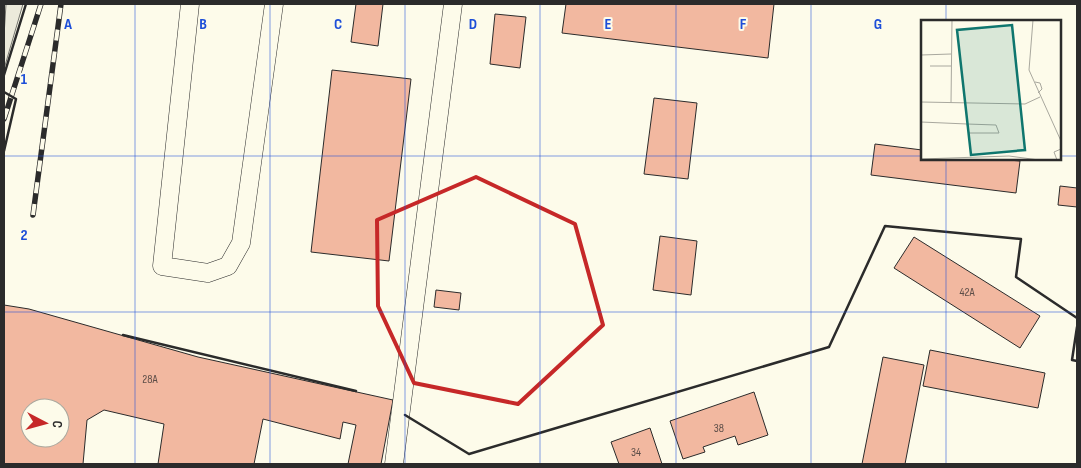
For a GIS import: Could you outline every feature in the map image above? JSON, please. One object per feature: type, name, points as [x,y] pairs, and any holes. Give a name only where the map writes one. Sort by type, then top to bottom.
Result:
[{"type":"lane","points":[[190,4],[162,266],[208,273],[228,266],[241,244],[274,4]]},
{"type":"lane","points":[[394,464],[453,4]]},
{"type":"highlighted area","points":[[476,177],[575,224],[603,325],[518,404],[414,383],[378,306],[377,220]]},
{"type":"shaded area","points":[[6,4],[23,4],[4,69],[4,36]]},
{"type":"building","points":[[356,4],[383,4],[378,46],[351,42]]},
{"type":"building","points":[[566,4],[774,4],[768,58],[562,33]]},
{"type":"building","points":[[495,14],[526,17],[520,68],[490,64]]},
{"type":"building","points":[[332,70],[411,79],[389,261],[311,252]]},
{"type":"building","points":[[654,98],[697,103],[688,179],[644,174]]},
{"type":"building","points":[[875,144],[921,150],[921,160],[1020,161],[1016,193],[871,175]]},
{"type":"building","points":[[1060,186],[1077,188],[1077,207],[1058,205]]},
{"type":"building","points":[[660,236],[697,241],[691,295],[653,290]]},
{"type":"building","points":[[914,237],[1040,316],[1020,348],[894,268]]},
{"type":"building","points":[[436,290],[461,293],[459,310],[434,307]]},
{"type":"building","points":[[4,305],[29,309],[198,357],[393,400],[381,464],[348,464],[356,425],[343,422],[340,439],[263,419],[254,464],[158,464],[164,424],[104,410],[87,420],[83,464],[4,464]]},
{"type":"building","points":[[930,350],[1045,373],[1038,408],[923,386]]},
{"type":"building","points":[[883,357],[924,365],[905,464],[862,464]]},
{"type":"building","points":[[754,392],[768,435],[738,445],[735,436],[703,447],[705,452],[683,459],[670,421]]},
{"type":"building","points":[[650,428],[662,464],[619,464],[611,442]]},
{"type":"railway","points":[[4,119],[41,4]]},
{"type":"railway","points":[[33,215],[61,4]]},
{"type":"wall","points":[[4,75],[26,4]]},
{"type":"wall","points":[[4,92],[16,99],[4,151]]},
{"type":"wall","points":[[405,415],[469,454],[829,347],[885,226],[1021,239],[1016,277],[1077,318]]},
{"type":"wall","points":[[1077,327],[1072,360],[1077,361]]},
{"type":"wall","points":[[123,335],[356,391]]}]
